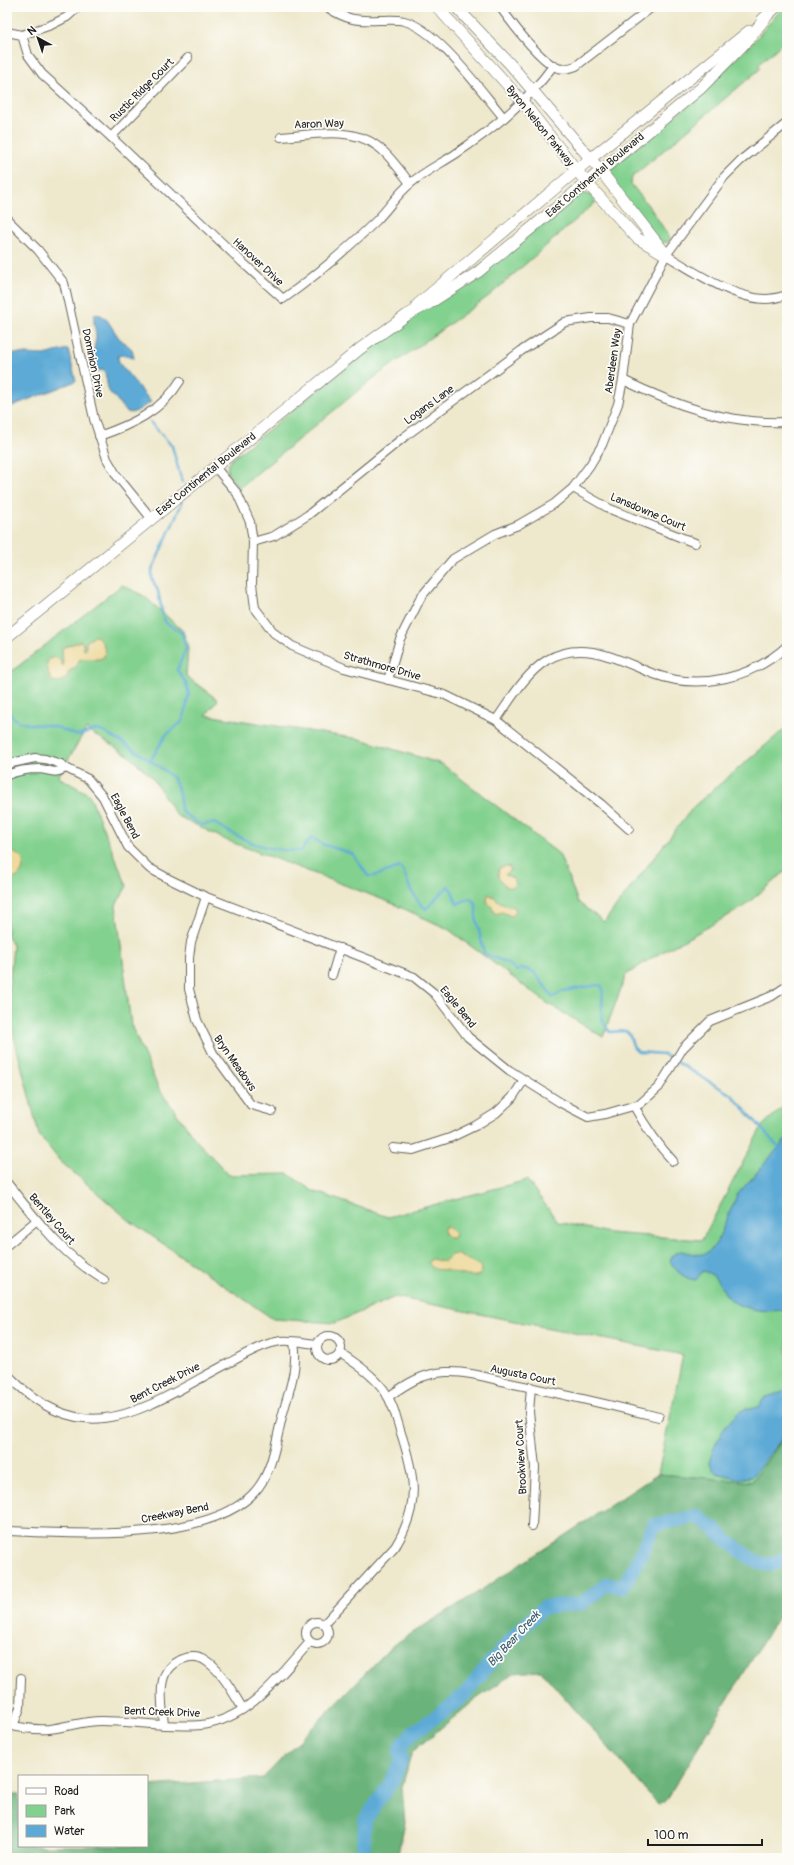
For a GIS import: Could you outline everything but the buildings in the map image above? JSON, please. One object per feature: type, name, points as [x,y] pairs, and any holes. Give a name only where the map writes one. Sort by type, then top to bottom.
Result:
[{"type":"main road","name":"Byron Nelson Parkway","points":[[436,7],[522,101],[586,182],[637,238],[666,255]]},
{"type":"main road","name":"Byron Nelson Parkway","points":[[456,7],[510,64],[600,170],[666,255]]},
{"type":"main road","name":"East Continental Boulevard","points":[[7,637],[361,348],[407,315],[427,296],[576,170],[776,7]]},
{"type":"main road","name":"East Continental Boulevard","points":[[407,315],[430,303],[478,272],[600,170],[702,88],[748,40],[766,16]]},
{"type":"street","points":[[7,32],[22,35],[60,22],[78,7]]},
{"type":"street","points":[[327,7],[340,16],[349,19],[402,20],[413,24],[434,39],[446,50],[504,118]]},
{"type":"street","points":[[500,7],[541,56],[553,66],[567,69],[576,66],[652,7]]},
{"type":"street","name":"Hanover Drive","points":[[22,35],[28,55],[42,74],[283,299],[304,284],[350,245],[377,220],[410,183],[504,118],[533,92],[553,66]]},
{"type":"street","name":"Rustic Ridge Court","points":[[111,137],[188,58]]},
{"type":"street","name":"Aberdeen Way","points":[[388,680],[400,639],[418,604],[436,577],[453,559],[495,534],[518,525],[554,504],[573,488],[590,465],[602,445],[618,404],[623,380],[630,324],[666,255],[724,177],[740,161],[787,123]]},
{"type":"street","name":"Aaron Way","points":[[280,137],[351,134],[366,139],[378,147],[410,183]]},
{"type":"street","name":"Dominion Drive","points":[[8,220],[38,250],[64,284],[99,436],[107,459],[117,476],[151,518]]},
{"type":"street","name":"Byron Nelson Parkway","points":[[666,255],[716,284],[736,292],[765,299],[787,295]]},
{"type":"street","name":"Logans Lane","points":[[254,542],[274,536],[308,515],[404,437],[521,351],[565,322],[591,318],[608,318],[630,324]]},
{"type":"street","points":[[623,380],[653,394],[696,410],[734,419],[787,422]]},
{"type":"street","points":[[99,436],[120,429],[152,412],[165,402],[180,381]]},
{"type":"street","name":"Strathmore Drive","points":[[215,467],[237,493],[250,522],[254,542],[252,584],[255,608],[274,633],[292,646],[338,665],[445,695],[496,720],[602,804],[629,829]]},
{"type":"street","name":"Lansdowne Court","points":[[573,488],[610,509],[695,544]]},
{"type":"street","points":[[496,720],[530,675],[547,660],[561,654],[590,650],[608,654],[656,675],[684,680],[714,681],[751,671],[787,646]]},
{"type":"street","name":"Eagle Bend","points":[[7,764],[38,758],[61,764],[88,779],[95,786],[109,808],[120,834],[128,847],[148,868],[206,897],[414,977],[435,994],[468,1037],[509,1070],[561,1103],[588,1117],[605,1114],[640,1104],[659,1087],[669,1073],[682,1048],[710,1021],[772,996],[787,986]]},
{"type":"street","points":[[7,775],[22,770],[38,769],[56,773],[66,768]]},
{"type":"street","name":"Bryn Meadows","points":[[206,897],[191,942],[189,958],[189,989],[197,1020],[213,1054],[251,1104],[272,1111]]},
{"type":"street","points":[[332,975],[340,948]]},
{"type":"street","points":[[393,1148],[413,1150],[450,1138],[475,1126],[496,1112],[512,1098],[524,1080]]},
{"type":"street","points":[[634,1106],[647,1129],[661,1149],[673,1160]]},
{"type":"street","name":"Bentley Court","points":[[7,1183],[61,1249],[86,1269],[104,1280]]},
{"type":"street","points":[[7,1245],[37,1220]]},
{"type":"street","points":[[331,1336],[338,1341],[341,1349],[340,1353],[335,1359],[323,1359],[317,1352],[317,1344],[323,1338],[331,1336]]},
{"type":"street","name":"Bent Creek Drive","points":[[7,1374],[26,1393],[50,1408],[78,1418],[90,1420],[108,1419],[139,1410],[259,1347],[281,1341],[317,1344]]},
{"type":"street","name":"Creekway Bend","points":[[7,1531],[102,1534],[160,1530],[210,1519],[236,1507],[262,1483],[272,1460],[296,1363],[294,1342]]},
{"type":"street","points":[[324,1624],[395,1547],[409,1519],[413,1480],[411,1461],[388,1397],[375,1380],[359,1365],[340,1353]]},
{"type":"street","name":"Augusta Court","points":[[388,1397],[410,1381],[432,1374],[446,1372],[472,1375],[531,1387],[659,1417]]},
{"type":"street","name":"Brookview Court","points":[[531,1387],[529,1412],[535,1468],[532,1526]]},
{"type":"street","points":[[317,1622],[324,1624],[329,1633],[326,1641],[317,1644],[310,1642],[306,1634],[308,1626],[317,1622]]},
{"type":"street","name":"Bent Creek Drive","points":[[10,1725],[26,1728],[50,1729],[96,1721],[164,1725],[201,1725],[214,1722],[231,1716],[243,1709],[267,1690],[310,1642]]},
{"type":"street","points":[[164,1725],[161,1696],[163,1676],[167,1667],[187,1657],[201,1658],[212,1666],[224,1680],[243,1709]]},
{"type":"street","points":[[10,1725],[20,1708],[21,1678]]},
{"type":"green space","points":[[783,7],[787,7],[787,39],[759,64],[760,69],[632,177],[631,184],[651,209],[670,238],[669,242],[661,243],[607,176],[611,168],[695,99],[755,40]]},
{"type":"green space","points":[[583,193],[590,195],[596,202],[489,296],[375,377],[239,488],[227,472],[228,464],[232,459],[398,326],[578,194]]},
{"type":"green space","points":[[122,585],[144,596],[183,631],[188,648],[186,676],[218,700],[206,715],[360,739],[442,764],[559,854],[578,902],[604,922],[694,806],[787,727],[787,870],[742,908],[650,959],[626,975],[603,1037],[547,1003],[448,929],[389,902],[226,840],[176,815],[152,777],[128,755],[86,729],[58,777],[89,794],[127,886],[116,905],[131,1025],[159,1089],[195,1139],[229,1175],[288,1174],[313,1191],[388,1217],[527,1180],[558,1222],[609,1233],[702,1240],[762,1126],[787,1103],[787,1433],[752,1482],[658,1474],[683,1355],[395,1297],[335,1323],[273,1319],[130,1221],[60,1161],[39,1135],[7,1010],[13,946],[7,934],[7,675]]},
{"type":"green space","points":[[787,1433],[787,1595],[781,1612],[666,1801],[658,1804],[541,1671],[514,1673],[475,1700],[412,1752],[402,1787],[405,1823],[397,1858],[7,1858],[7,1794],[18,1794],[18,1847],[148,1847],[148,1786],[263,1778],[393,1645],[483,1589],[658,1474],[752,1482]]},
{"type":"sand","points":[[95,636],[98,637],[103,643],[105,651],[104,657],[99,659],[80,659],[75,668],[69,671],[67,678],[59,682],[52,681],[48,672],[48,660],[54,657],[59,659],[63,666],[62,648],[81,641],[83,644],[83,649],[86,650],[86,642]]},
{"type":"sand","points":[[7,841],[9,850],[20,856],[23,860],[22,870],[15,878],[10,877],[7,870]]},
{"type":"sand","points":[[506,866],[510,867],[511,870],[505,875],[513,878],[516,883],[513,887],[506,887],[498,876],[499,868]]},
{"type":"sand","points":[[488,894],[502,904],[514,907],[516,910],[514,915],[511,916],[502,912],[495,914],[492,907],[487,902]]},
{"type":"sand","points":[[444,1227],[448,1227],[455,1234],[453,1238],[449,1238],[444,1233]]},
{"type":"sand","points":[[456,1254],[481,1266],[482,1272],[479,1275],[474,1276],[462,1275],[446,1270],[434,1269],[428,1263],[431,1259],[445,1262],[451,1255]]},
{"type":"water","points":[[95,314],[101,315],[107,320],[119,338],[132,349],[134,358],[121,355],[118,356],[119,363],[151,402],[132,413],[125,411],[110,393],[103,370],[93,371],[92,358],[96,337],[94,322]]},
{"type":"water","points":[[68,349],[76,381],[7,408],[7,353],[43,355]]},
{"type":"water","points":[[787,1138],[787,1309],[773,1311],[756,1310],[733,1302],[712,1275],[703,1271],[696,1280],[692,1280],[677,1271],[670,1260],[674,1254],[681,1251],[701,1254],[709,1251],[713,1247],[717,1242],[737,1195]]},
{"type":"water","points":[[787,1387],[787,1432],[752,1477],[739,1479],[716,1473],[709,1464],[713,1450],[731,1419],[743,1410],[759,1407],[764,1398],[782,1392]]},
{"type":"waterway","points":[[150,422],[172,446],[182,482]]},
{"type":"waterway","points":[[150,761],[166,735],[183,721],[189,694],[186,683],[177,670],[186,649],[182,633],[166,623],[163,617],[158,591],[152,579],[152,570],[182,503]]},
{"type":"waterway","points":[[7,710],[12,716],[23,723],[56,727],[76,735],[97,730],[124,744],[162,769],[174,780],[177,787],[182,812],[201,825],[214,823],[256,844],[288,851],[301,851],[312,837],[322,844],[353,854],[368,876],[374,876],[400,867],[405,874],[415,897],[426,909],[448,886],[452,891],[457,904],[470,898],[476,904],[476,917],[484,953],[506,962],[516,971],[522,968],[534,972],[553,997],[563,991],[597,985],[602,986],[602,1017],[604,1024],[610,1032],[626,1031],[629,1034],[634,1048],[638,1052],[663,1054],[732,1095],[780,1149]]},
{"type":"waterway","name":"Big Bear Creek","points":[[363,1858],[365,1820],[392,1781],[401,1760],[400,1750],[402,1744],[415,1731],[451,1706],[466,1693],[488,1665],[519,1631],[544,1607],[581,1604],[607,1584],[623,1587],[640,1556],[654,1525],[698,1516],[739,1550],[756,1561],[764,1564],[770,1564],[776,1563],[787,1557]]}]
